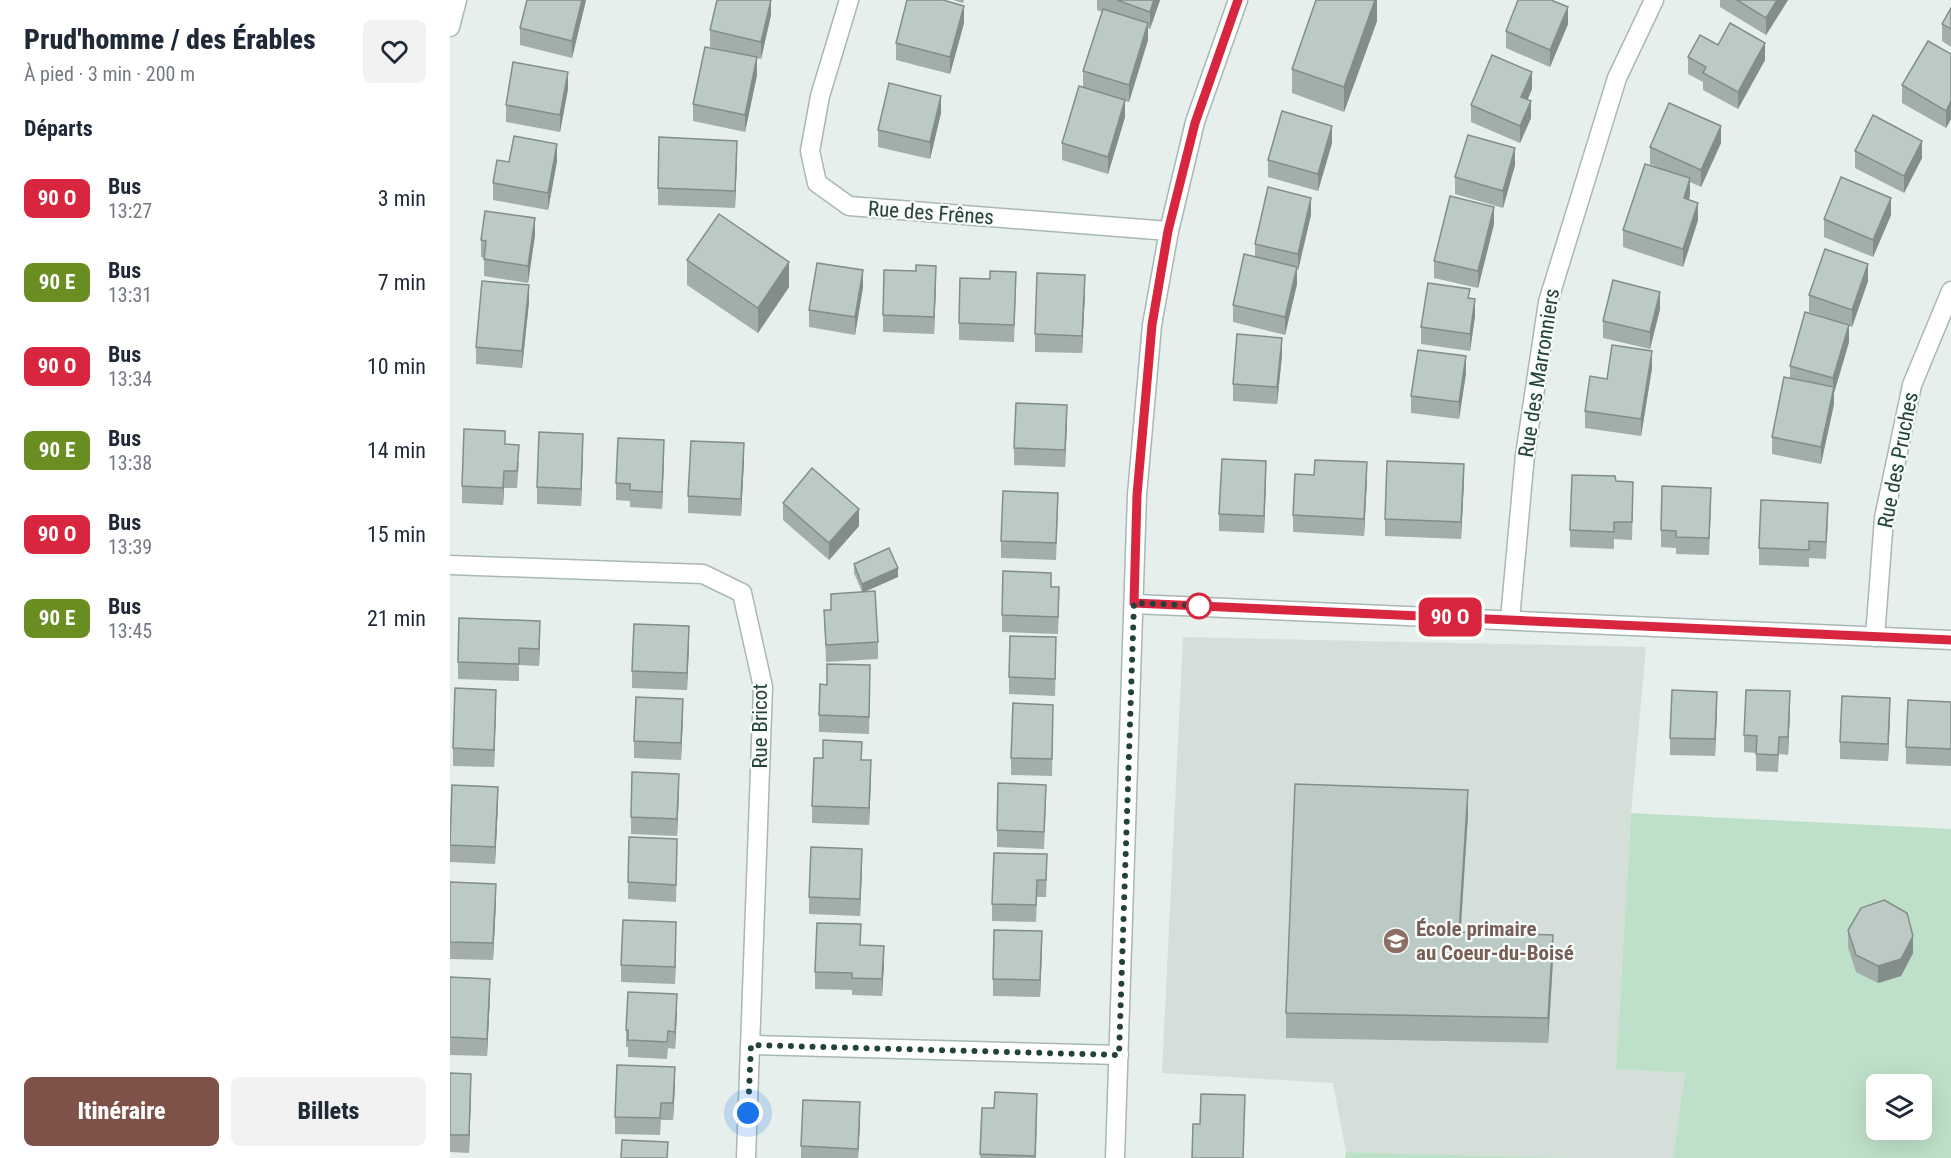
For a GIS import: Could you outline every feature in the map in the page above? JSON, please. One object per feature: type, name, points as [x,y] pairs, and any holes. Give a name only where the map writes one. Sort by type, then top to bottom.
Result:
[{"type":"street","points":[[450,27],[457,0]]},
{"type":"street","name":"Rue des Frênes","points":[[849,0],[820,96],[810,151],[817,183],[825,189],[849,206],[1168,231]]},
{"type":"street","points":[[1115,1158],[1137,495],[1144,400],[1152,325],[1168,231],[1195,123],[1238,0]]},
{"type":"street","name":"Rue des Marronniers","points":[[1510,620],[1525,455],[1548,302],[1617,78],[1654,0]]},
{"type":"street","name":"Rue des Pruches","points":[[1875,637],[1884,518],[1912,385],[1951,291]]},
{"type":"street","name":"Rue Bricot","points":[[450,565],[703,574],[742,593],[764,687],[746,1158]]},
{"type":"street","points":[[1134,603],[1951,640]]},
{"type":"street","points":[[751,1045],[1119,1055]]},
{"type":"shaded area","name":"École primaire au Coeur‑du‑Boisé","points":[[1183,637],[1646,647],[1631,813],[1616,1069],[1685,1073],[1673,1158],[1574,1158],[1346,1152],[1333,1083],[1162,1073]]},
{"type":"green space","points":[[1631,813],[1951,829],[1951,1158],[1673,1158],[1685,1073],[1616,1069]]},
{"type":"green space","points":[[1346,1152],[1574,1158],[1345,1158]]},
{"type":"building","points":[[527,0],[582,0],[572,41],[520,28]]},
{"type":"building","points":[[717,0],[771,0],[761,42],[710,30]]},
{"type":"building","points":[[907,0],[943,0],[964,6],[950,57],[896,43]]},
{"type":"building","points":[[1117,0],[1154,0],[1150,12]]},
{"type":"building","points":[[1316,0],[1375,0],[1344,87],[1292,69]]},
{"type":"building","points":[[1518,0],[1551,0],[1568,7],[1550,50],[1506,31]]},
{"type":"building","points":[[1737,0],[1777,0],[1766,18]]},
{"type":"building","points":[[1951,8],[1951,29],[1942,24]]},
{"type":"building","points":[[1103,9],[1148,23],[1129,85],[1083,71]]},
{"type":"building","points":[[1730,23],[1765,43],[1738,92],[1703,73],[1706,67],[1688,57],[1700,35],[1718,45]]},
{"type":"building","points":[[1928,41],[1951,54],[1951,101],[1946,111],[1902,85]]},
{"type":"building","points":[[705,47],[757,57],[745,115],[693,104]]},
{"type":"building","points":[[1492,55],[1532,72],[1521,97],[1531,101],[1520,126],[1471,105]]},
{"type":"building","points":[[513,62],[568,72],[560,115],[506,105]]},
{"type":"building","points":[[889,83],[941,96],[930,142],[878,130]]},
{"type":"building","points":[[1079,86],[1125,100],[1108,157],[1062,143]]},
{"type":"building","points":[[1669,103],[1721,126],[1701,170],[1650,147]]},
{"type":"building","points":[[1282,111],[1332,126],[1318,174],[1268,160]]},
{"type":"building","points":[[1873,115],[1922,141],[1904,176],[1855,151]]},
{"type":"building","points":[[1468,135],[1515,148],[1503,191],[1455,177]]},
{"type":"building","points":[[514,136],[557,144],[548,193],[493,183],[497,160],[509,162]]},
{"type":"building","points":[[659,137],[737,141],[735,191],[658,188]]},
{"type":"building","points":[[1645,164],[1690,178],[1684,198],[1698,203],[1683,249],[1623,230]]},
{"type":"building","points":[[1841,177],[1891,198],[1873,240],[1824,219]]},
{"type":"building","points":[[1268,187],[1311,198],[1298,254],[1255,244]]},
{"type":"building","points":[[1450,196],[1494,207],[1478,271],[1434,261]]},
{"type":"building","points":[[485,211],[535,218],[528,266],[484,259],[486,241],[481,240]]},
{"type":"building","points":[[719,214],[789,262],[758,308],[687,260]]},
{"type":"building","points":[[1825,249],[1868,264],[1852,310],[1809,295]]},
{"type":"building","points":[[1244,254],[1297,267],[1285,317],[1233,305]]},
{"type":"building","points":[[817,263],[863,270],[855,317],[809,310]]},
{"type":"building","points":[[916,265],[936,266],[934,317],[883,315],[884,270],[916,271]]},
{"type":"building","points":[[990,271],[1016,272],[1014,325],[959,323],[960,278],[990,279]]},
{"type":"building","points":[[1037,273],[1085,275],[1082,336],[1035,334]]},
{"type":"building","points":[[1613,280],[1660,292],[1650,332],[1603,321]]},
{"type":"building","points":[[482,281],[529,285],[522,351],[476,347]]},
{"type":"building","points":[[1428,283],[1470,289],[1468,298],[1475,299],[1470,334],[1421,327]]},
{"type":"building","points":[[1805,312],[1849,325],[1833,378],[1790,366]]},
{"type":"building","points":[[1237,334],[1282,338],[1277,387],[1233,384]]},
{"type":"building","points":[[1612,345],[1652,351],[1641,419],[1585,411],[1590,376],[1607,379]]},
{"type":"building","points":[[1418,350],[1466,356],[1459,402],[1411,396]]},
{"type":"building","points":[[1784,377],[1834,387],[1821,447],[1772,437]]},
{"type":"building","points":[[1016,403],[1067,405],[1065,450],[1014,448]]},
{"type":"building","points":[[464,429],[505,431],[505,444],[519,445],[517,471],[504,471],[503,488],[462,486]]},
{"type":"building","points":[[539,432],[583,434],[581,489],[537,487]]},
{"type":"building","points":[[618,438],[664,440],[662,492],[630,490],[630,484],[616,483]]},
{"type":"building","points":[[691,441],[744,443],[741,499],[688,496]]},
{"type":"building","points":[[1222,459],[1266,461],[1264,516],[1219,514]]},
{"type":"building","points":[[1315,460],[1367,462],[1364,519],[1293,515],[1295,474],[1314,475]]},
{"type":"building","points":[[1387,461],[1464,464],[1461,522],[1385,519]]},
{"type":"building","points":[[812,468],[859,509],[829,543],[783,503]]},
{"type":"building","points":[[1572,475],[1615,476],[1616,481],[1633,482],[1632,522],[1614,522],[1614,532],[1570,530]]},
{"type":"building","points":[[1662,486],[1711,488],[1709,538],[1676,537],[1676,531],[1661,530]]},
{"type":"building","points":[[1003,491],[1058,493],[1056,543],[1001,541]]},
{"type":"building","points":[[1761,500],[1828,503],[1826,542],[1809,541],[1809,550],[1759,548]]},
{"type":"building","points":[[889,548],[898,568],[862,584],[854,564]]},
{"type":"building","points":[[1003,571],[1051,573],[1051,587],[1059,587],[1058,617],[1002,615]]},
{"type":"building","points":[[875,591],[878,642],[826,645],[824,610],[831,610],[831,594]]},
{"type":"building","points":[[459,618],[540,621],[539,649],[519,648],[519,664],[458,662]]},
{"type":"building","points":[[634,624],[689,626],[687,673],[632,671]]},
{"type":"building","points":[[1010,636],[1056,637],[1055,679],[1009,677]]},
{"type":"building","points":[[827,664],[870,665],[869,717],[819,715],[820,684],[827,685]]},
{"type":"building","points":[[455,688],[496,690],[494,750],[453,748]]},
{"type":"building","points":[[1672,690],[1717,692],[1715,739],[1670,738]]},
{"type":"building","points":[[1746,690],[1790,691],[1788,737],[1779,737],[1778,755],[1756,754],[1757,736],[1744,735]]},
{"type":"building","points":[[1842,696],[1890,698],[1888,744],[1840,742]]},
{"type":"building","points":[[636,697],[683,699],[681,743],[634,741]]},
{"type":"building","points":[[1908,700],[1951,702],[1951,749],[1906,747]]},
{"type":"building","points":[[1013,703],[1053,705],[1052,759],[1011,758]]},
{"type":"building","points":[[823,740],[862,742],[861,760],[871,760],[869,808],[812,806],[814,758],[823,758]]},
{"type":"building","points":[[632,772],[679,774],[677,819],[631,817]]},
{"type":"building","points":[[998,783],[1046,785],[1044,832],[997,830]]},
{"type":"building","points":[[1295,784],[1468,790],[1459,932],[1553,935],[1548,1018],[1286,1013]]},
{"type":"building","points":[[452,785],[498,787],[495,847],[450,845]]},
{"type":"building","points":[[629,837],[677,839],[676,885],[628,882]]},
{"type":"building","points":[[811,847],[862,849],[860,899],[809,897]]},
{"type":"building","points":[[994,853],[1047,854],[1046,880],[1037,880],[1036,905],[992,904]]},
{"type":"building","points":[[450,882],[496,884],[493,943],[450,942]]},
{"type":"building","points":[[1884,900],[1907,913],[1913,936],[1901,959],[1878,966],[1856,955],[1848,930],[1861,908]]},
{"type":"building","points":[[623,920],[676,922],[675,967],[621,965]]},
{"type":"building","points":[[817,923],[861,924],[860,945],[884,946],[882,979],[852,978],[852,973],[815,972]]},
{"type":"building","points":[[994,930],[1042,931],[1040,980],[993,979]]},
{"type":"building","points":[[450,977],[490,979],[487,1039],[450,1037]]},
{"type":"building","points":[[628,992],[677,994],[675,1032],[668,1031],[667,1042],[628,1040],[628,1030],[626,1030]]},
{"type":"building","points":[[617,1065],[675,1067],[673,1103],[661,1103],[660,1118],[615,1117]]},
{"type":"building","points":[[450,1073],[471,1074],[469,1135],[450,1135]]},
{"type":"building","points":[[995,1092],[1037,1094],[1035,1156],[980,1154],[982,1108],[994,1108]]},
{"type":"building","points":[[1201,1094],[1245,1095],[1243,1158],[1192,1158],[1193,1124],[1200,1124]]},
{"type":"building","points":[[803,1100],[860,1102],[858,1149],[801,1146]]},
{"type":"building","points":[[622,1140],[668,1142],[667,1158],[621,1158]]},
{"type":"bus line","points":[[1238,0],[1195,123],[1168,231],[1152,325],[1144,400],[1137,495],[1134,603],[1951,640]]},
{"type":"place","name":"École primaire au Coeur‑du‑Boisé","points":[[1396,941]]},
{"type":"route","points":[[748,1113],[751,1045],[1119,1055],[1134,603],[1199,606]]}]
